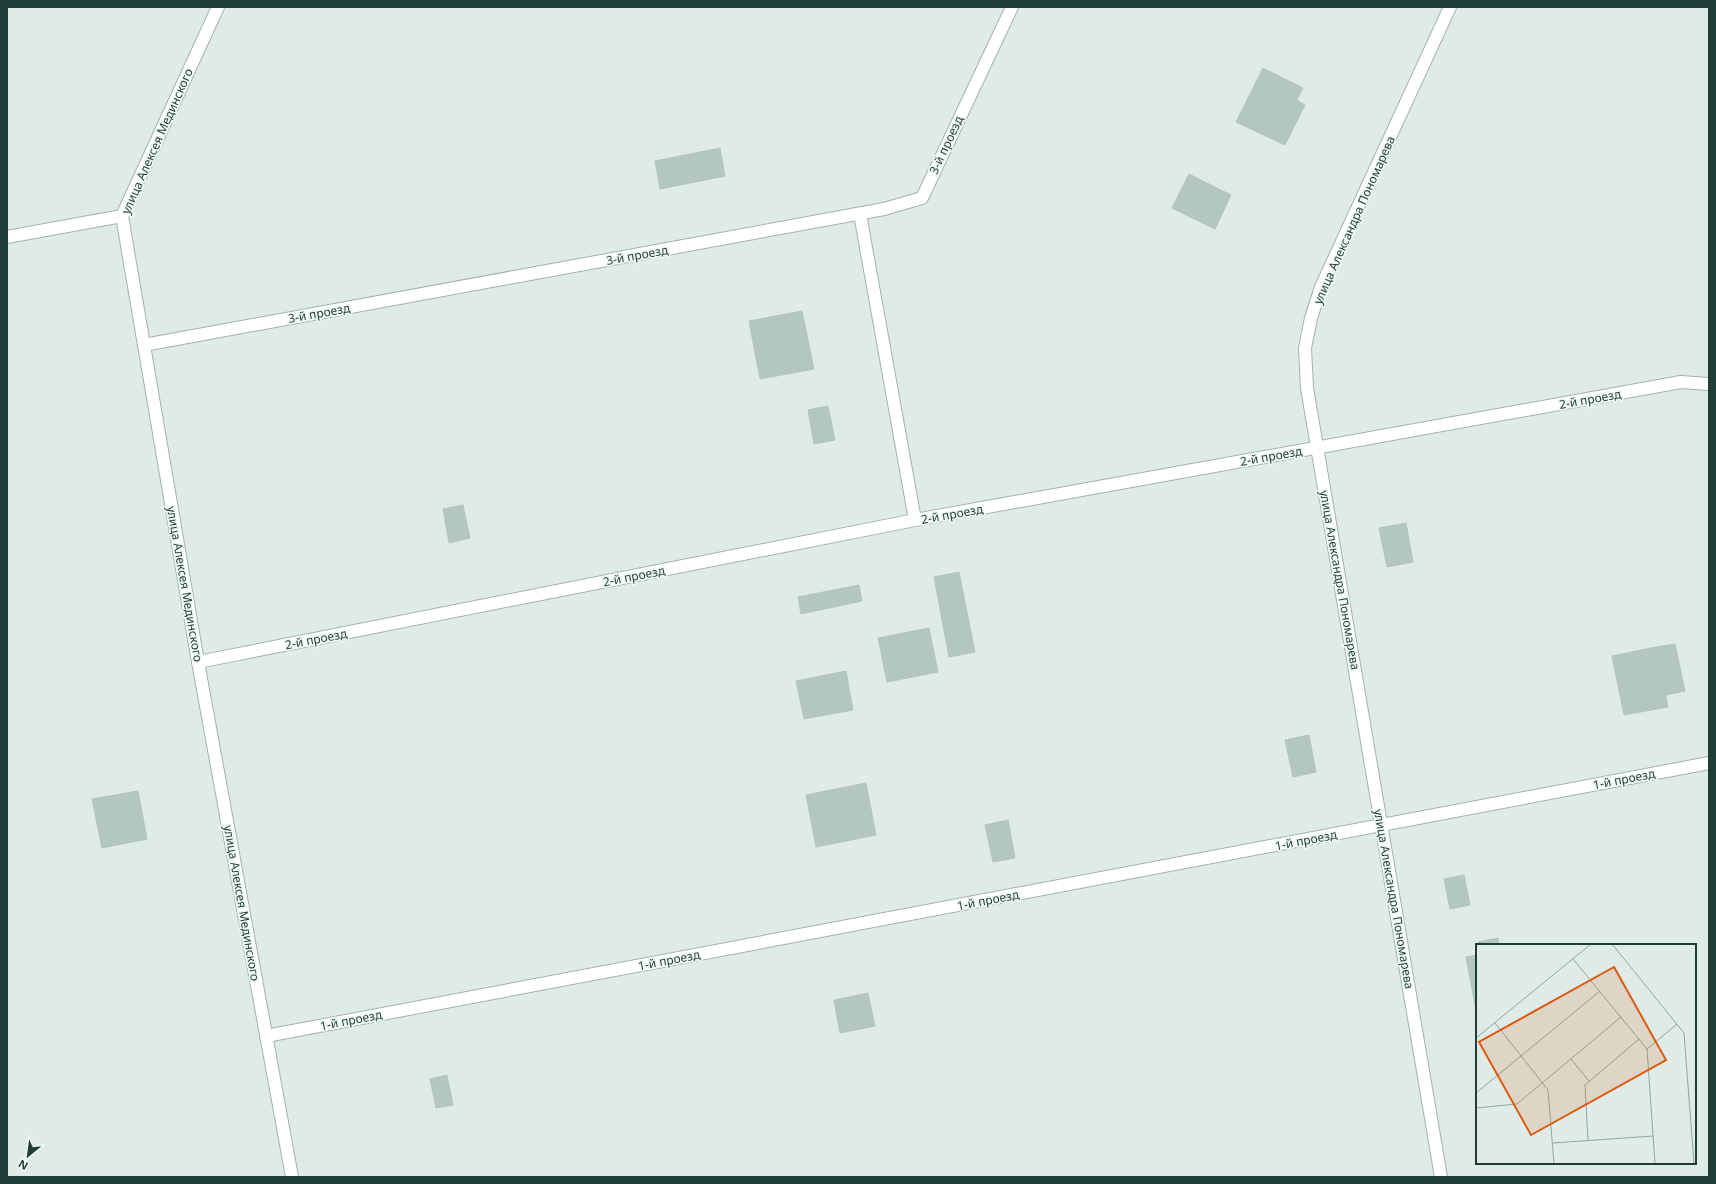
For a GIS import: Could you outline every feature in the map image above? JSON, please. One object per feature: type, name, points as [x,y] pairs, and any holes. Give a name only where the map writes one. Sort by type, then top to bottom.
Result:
[{"type":"street","name":"улица Алексея Мединского","points":[[218,7],[122,216],[198,662],[292,1177]]},
{"type":"street","name":"3-й проезд","points":[[144,346],[860,214],[922,198],[1012,7]]},
{"type":"street","name":"улица Александра Пономарева","points":[[1441,1177],[1317,448],[1307,381],[1305,348],[1311,318],[1321,288],[1450,7]]},
{"type":"street","points":[[860,214],[915,520]]},
{"type":"street","points":[[7,237],[122,216]]},
{"type":"street","name":"2-й проезд","points":[[198,662],[915,520],[1681,382],[1709,384]]},
{"type":"street","name":"1-й проезд","points":[[266,1036],[1709,763]]},
{"type":"building","points":[[1263,68],[1303,88],[1297,100],[1305,105],[1285,145],[1236,122]]},
{"type":"building","points":[[720,148],[725,176],[660,189],[655,161]]},
{"type":"building","points":[[1189,174],[1231,195],[1215,229],[1172,208]]},
{"type":"building","points":[[802,311],[814,369],[760,379],[749,321]]},
{"type":"building","points":[[828,406],[835,440],[814,444],[808,410]]},
{"type":"building","points":[[463,505],[470,538],[449,543],[443,509]]},
{"type":"building","points":[[1406,523],[1413,562],[1387,567],[1379,528]]},
{"type":"building","points":[[959,572],[975,652],[949,657],[934,577]]},
{"type":"building","points":[[859,585],[862,601],[801,614],[798,597]]},
{"type":"building","points":[[929,628],[938,672],[887,682],[878,638]]},
{"type":"building","points":[[1675,644],[1685,691],[1666,695],[1656,647]]},
{"type":"building","points":[[1656,647],[1668,707],[1624,715],[1612,656]]},
{"type":"building","points":[[846,671],[853,710],[804,719],[796,681]]},
{"type":"building","points":[[1309,735],[1316,772],[1293,777],[1285,740]]},
{"type":"building","points":[[866,783],[876,835],[816,847],[806,795]]},
{"type":"building","points":[[138,791],[147,839],[102,848],[92,799]]},
{"type":"building","points":[[1008,820],[1015,858],[993,862],[985,825]]},
{"type":"building","points":[[1464,875],[1470,905],[1450,909],[1444,879]]},
{"type":"building","points":[[1498,938],[1499,944],[1479,944],[1478,942]]},
{"type":"building","points":[[1476,955],[1476,1011],[1466,957]]},
{"type":"building","points":[[868,993],[875,1026],[840,1033],[834,1000]]},
{"type":"building","points":[[447,1075],[453,1105],[436,1108],[430,1079]]}]
